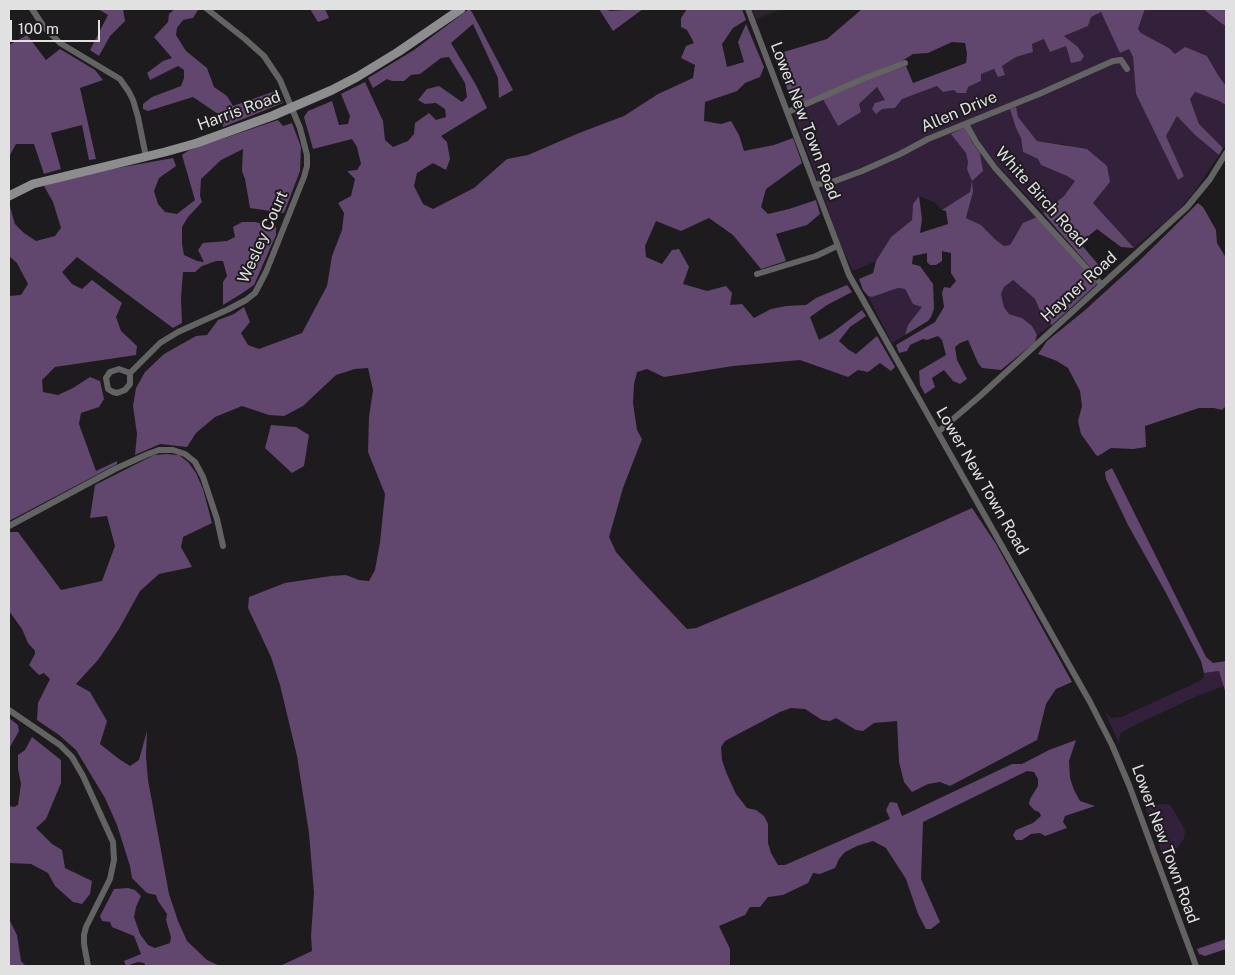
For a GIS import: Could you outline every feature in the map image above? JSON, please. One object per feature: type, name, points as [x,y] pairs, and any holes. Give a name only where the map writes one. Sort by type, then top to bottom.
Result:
[{"type":"street","points":[[32,9],[44,26],[60,43],[120,79],[133,100],[146,157]]},
{"type":"street","name":"Wesley Court","points":[[130,373],[119,369],[110,372],[106,378],[108,388],[117,393],[126,390],[130,384],[130,373],[167,338],[246,300],[255,293],[301,186],[307,166],[304,142],[280,80],[264,56],[207,9]]},
{"type":"street","name":"Harris Road","points":[[9,196],[33,184],[52,178],[146,157],[197,143],[292,107],[357,77],[398,52],[461,9]]},
{"type":"street","name":"Lower New Town Road","points":[[748,9],[849,275],[1050,629],[1112,744],[1196,966]]},
{"type":"street","name":"Allen Drive","points":[[815,185],[836,181],[862,171],[1113,61],[1121,60],[1127,69]]},
{"type":"street","points":[[788,112],[905,63]]},
{"type":"street","name":"White Birch Road","points":[[966,124],[976,142],[995,168],[1102,285]]},
{"type":"street","name":"Hayner Road","points":[[938,432],[1188,206],[1210,178],[1226,153]]},
{"type":"street","points":[[757,274],[816,256],[837,246]]},
{"type":"street","points":[[9,526],[115,469],[158,450],[173,450],[185,454],[195,462],[203,477],[217,519],[223,546]]},
{"type":"street","points":[[9,710],[60,745],[72,757],[83,776],[113,842],[114,860],[110,878],[84,935],[88,966]]},
{"type":"shaded area","points":[[98,9],[123,9],[125,21],[110,36],[99,56],[90,50],[108,15]]},
{"type":"shaded area","points":[[175,9],[198,10],[193,18],[183,20],[177,28],[176,35],[186,51],[207,68],[214,87],[227,96],[233,106],[278,90],[283,103],[223,127],[221,116],[193,97],[148,111],[143,109],[143,104],[152,97],[181,86],[184,78],[184,70],[178,66],[150,80],[147,73],[163,61],[172,58],[154,37],[168,22],[169,14]]},
{"type":"shaded area","points":[[310,9],[325,9],[329,18],[318,22]]},
{"type":"shaded area","points":[[469,9],[513,90],[499,98],[498,78],[473,24],[451,43],[476,85],[487,108],[441,136],[447,142],[450,159],[446,170],[433,163],[417,173],[414,186],[423,204],[433,209],[474,188],[507,159],[528,155],[624,116],[658,94],[693,78],[695,65],[681,58],[686,46],[694,43],[687,30],[681,27],[681,18],[687,9],[742,9],[746,20],[733,28],[722,44],[727,67],[744,62],[738,42],[746,24],[764,67],[760,77],[745,83],[737,91],[705,102],[704,121],[721,124],[731,121],[739,135],[744,151],[774,145],[793,138],[802,163],[766,189],[761,207],[768,214],[816,200],[820,214],[807,225],[776,234],[786,261],[761,269],[733,235],[709,218],[681,231],[656,221],[645,246],[646,257],[662,264],[672,250],[679,249],[689,267],[683,284],[707,291],[726,286],[732,293],[730,305],[742,304],[754,318],[771,309],[806,305],[816,298],[847,285],[852,292],[827,305],[810,317],[819,340],[832,333],[862,310],[866,316],[850,327],[839,341],[856,354],[877,336],[895,367],[891,371],[880,363],[868,372],[858,370],[848,377],[800,360],[733,366],[664,377],[647,369],[637,372],[633,403],[637,430],[642,439],[623,488],[609,537],[616,552],[687,629],[696,628],[812,580],[972,508],[996,544],[1072,682],[1056,689],[1046,704],[1037,740],[950,786],[940,782],[928,784],[912,792],[904,782],[899,762],[897,721],[874,723],[863,731],[856,730],[836,718],[830,721],[822,720],[805,709],[791,708],[725,741],[721,747],[722,760],[736,794],[747,808],[756,810],[764,816],[768,824],[768,843],[771,853],[778,865],[785,865],[890,819],[886,810],[890,802],[897,803],[902,816],[1012,764],[1022,764],[1049,750],[1076,740],[1069,761],[1070,778],[1080,801],[1095,806],[1065,816],[1063,822],[1067,828],[1045,836],[1040,833],[1031,834],[1022,840],[1016,840],[1013,835],[1016,830],[1033,823],[1041,816],[1029,804],[1038,786],[1038,779],[1034,772],[1027,771],[923,822],[921,879],[940,922],[931,929],[926,929],[918,914],[906,879],[886,848],[873,841],[845,852],[835,868],[820,874],[813,873],[808,883],[783,895],[768,897],[760,907],[750,907],[745,915],[719,926],[730,949],[730,966],[280,966],[312,951],[311,936],[314,893],[309,833],[297,756],[280,685],[271,657],[248,608],[249,597],[285,583],[331,576],[346,575],[359,580],[369,581],[375,570],[385,494],[368,452],[369,417],[373,390],[368,368],[355,369],[336,375],[303,406],[284,416],[269,415],[242,406],[215,417],[196,433],[187,447],[160,444],[135,455],[137,434],[133,406],[136,388],[145,372],[164,354],[196,336],[207,335],[218,320],[234,314],[244,307],[250,322],[241,333],[248,345],[259,349],[302,333],[327,286],[332,256],[342,230],[344,213],[338,203],[351,196],[355,179],[347,171],[357,170],[361,164],[357,147],[352,139],[313,149],[304,117],[308,111],[332,101],[339,125],[348,124],[350,116],[341,94],[365,82],[383,121],[385,140],[393,147],[408,141],[414,134],[415,123],[429,113],[436,120],[446,117],[445,109],[436,103],[425,104],[418,100],[427,89],[439,86],[462,102],[467,97],[465,83],[449,57],[441,58],[420,74],[411,75],[404,81],[387,79],[373,88],[368,78],[414,50]]},
{"type":"shaded area","points":[[599,9],[608,9],[609,11],[643,9],[613,31]]},
{"type":"shaded area","points":[[752,9],[782,9],[756,19]]},
{"type":"shaded area","points":[[862,9],[1145,9],[1138,29],[1141,33],[1169,48],[1175,54],[1185,47],[1207,56],[1226,86],[1226,105],[1195,92],[1190,99],[1199,124],[1223,148],[1219,155],[1195,135],[1177,116],[1166,136],[1184,176],[1178,180],[1136,94],[1133,57],[1129,49],[1120,53],[1101,12],[1091,17],[1088,26],[1064,36],[1078,47],[1084,56],[1081,61],[1071,63],[1066,46],[1050,52],[1044,39],[1032,44],[1033,52],[1016,57],[1002,66],[1005,75],[998,77],[994,69],[981,74],[981,81],[968,87],[966,93],[957,93],[954,90],[943,92],[937,86],[902,99],[895,108],[882,109],[876,114],[872,109],[875,103],[885,100],[877,87],[859,104],[861,112],[838,126],[823,99],[862,81],[906,66],[913,83],[966,63],[965,43],[952,42],[928,53],[913,54],[899,63],[798,105],[793,103],[776,61],[777,54],[827,39]]},
{"type":"shaded area","points":[[1145,9],[1203,9],[1226,26],[1226,86],[1207,56],[1175,54],[1169,48],[1141,33],[1138,29]]},
{"type":"shaded area","points":[[1203,9],[1226,9],[1226,26],[1221,23]]},
{"type":"shaded area","points":[[1101,12],[1121,52],[1129,49],[1133,57],[1136,94],[1178,179],[1184,176],[1166,136],[1177,115],[1195,135],[1219,155],[1195,191],[1178,211],[1134,248],[1093,203],[1110,182],[1068,145],[1037,141],[1017,117],[1015,107],[1016,128],[1021,138],[1023,152],[1038,159],[1041,165],[1075,181],[1064,196],[1043,213],[999,167],[970,126],[966,153],[969,162],[967,169],[982,162],[980,153],[992,170],[1037,217],[1015,235],[1010,245],[1004,246],[981,225],[966,218],[973,192],[972,184],[970,192],[942,210],[934,202],[919,196],[913,204],[912,220],[891,237],[876,261],[853,271],[842,248],[793,112],[823,99],[859,104],[877,87],[885,100],[882,109],[895,108],[901,99],[937,86],[968,87],[981,81],[981,74],[994,69],[1005,75],[1002,66],[1016,57],[1033,52],[1032,44],[1044,39],[1066,46],[1071,62],[1084,56],[1078,47],[1064,36],[1088,26],[1091,17]]},
{"type":"shaded area","points":[[27,35],[46,60],[60,49],[95,70],[103,80],[80,88],[96,159],[89,160],[82,125],[51,133],[61,169],[44,174],[34,144],[16,144],[9,157],[9,45]]},
{"type":"shaded area","points":[[1195,92],[1226,105],[1226,144],[1223,148],[1199,124],[1190,99]]},
{"type":"shaded area","points":[[1016,107],[1018,117],[1037,141],[1087,149],[1107,166],[1110,182],[1093,203],[1134,248],[1121,247],[1097,229],[1080,243],[1102,269],[1097,275],[1043,213],[1064,196],[1075,181],[1041,165],[1038,159],[1023,152],[1021,138],[1010,109]]},
{"type":"shaded area","points":[[278,120],[283,126],[292,123],[301,147],[300,171],[284,213],[250,208],[242,171],[243,149],[221,160],[201,179],[200,196],[202,202],[188,217],[182,227],[184,255],[204,262],[198,250],[203,243],[227,241],[235,237],[233,227],[242,222],[255,222],[276,227],[276,235],[254,285],[223,305],[223,282],[227,276],[223,261],[216,261],[202,266],[195,272],[183,272],[182,323],[173,328],[77,257],[62,272],[72,284],[82,289],[92,280],[122,303],[116,317],[121,331],[137,346],[136,355],[55,367],[42,380],[43,392],[58,395],[90,377],[100,381],[104,399],[99,407],[81,413],[79,424],[96,471],[117,461],[117,464],[9,521],[9,296],[21,295],[28,284],[17,263],[9,258],[9,203],[15,224],[24,233],[36,241],[55,236],[61,228],[53,202],[44,186],[57,181],[112,169],[173,158],[176,166],[159,178],[154,191],[158,204],[165,212],[177,214],[195,200],[182,155],[189,150]]},
{"type":"shaded area","points":[[965,127],[980,153],[983,171],[972,181],[967,169],[966,153],[951,134]]},
{"type":"shaded area","points":[[972,181],[973,192],[966,218],[981,225],[1004,246],[1010,245],[1023,223],[1037,217],[1097,284],[1052,325],[1040,311],[1035,299],[1013,280],[1004,287],[1001,294],[1004,307],[1009,314],[1022,318],[1032,326],[1037,335],[1035,342],[1001,370],[982,368],[968,340],[960,343],[955,347],[957,360],[967,379],[960,384],[953,381],[944,370],[932,378],[935,387],[925,394],[920,385],[919,371],[946,355],[942,340],[938,336],[927,340],[923,339],[910,345],[907,351],[899,353],[896,345],[935,322],[944,307],[942,293],[944,287],[950,288],[956,281],[951,273],[951,253],[942,251],[942,261],[936,265],[930,265],[927,262],[927,253],[913,256],[912,264],[920,266],[933,284],[934,309],[928,321],[905,335],[908,325],[922,307],[913,304],[905,289],[898,288],[872,297],[868,296],[863,290],[859,279],[873,273],[876,261],[891,237],[912,220],[913,204],[919,196],[922,219],[920,233],[948,224],[946,211],[942,210],[970,192]]},
{"type":"shaded area","points":[[1198,203],[1203,207],[1216,230],[1217,243],[1226,258],[1226,406],[1222,410],[1199,408],[1145,426],[1146,447],[1133,449],[1111,448],[1098,456],[1081,434],[1078,421],[1082,406],[1080,391],[1068,368],[1057,361],[1038,354],[1047,341],[1084,311],[1138,262]]},
{"type":"shaded area","points":[[1013,280],[1035,299],[1040,311],[1052,325],[1037,335],[1022,318],[1009,314],[1004,307],[1001,294],[1004,286]]},
{"type":"shaded area","points":[[898,288],[905,289],[910,299],[923,307],[908,325],[905,335],[892,343],[868,296],[872,297]]},
{"type":"shaded area","points":[[271,425],[296,427],[309,435],[304,466],[292,473],[265,448]]},
{"type":"shaded area","points":[[154,455],[179,455],[188,462],[196,473],[203,489],[212,523],[183,537],[181,547],[192,567],[159,574],[140,591],[119,629],[98,660],[76,684],[90,692],[107,721],[100,744],[130,766],[139,760],[147,731],[146,756],[148,780],[169,894],[187,941],[207,960],[220,966],[146,966],[144,963],[138,962],[126,966],[124,961],[141,954],[134,936],[112,927],[110,922],[102,921],[100,916],[114,889],[128,888],[135,890],[141,896],[134,917],[140,934],[148,945],[155,948],[170,943],[171,937],[166,920],[167,914],[156,895],[147,893],[132,878],[117,825],[105,798],[76,750],[59,735],[37,720],[38,703],[50,679],[44,673],[39,675],[29,665],[35,651],[28,643],[22,629],[9,611],[9,532],[18,532],[61,590],[102,581],[115,546],[107,516],[90,518],[95,485]]},
{"type":"shaded area","points":[[1112,468],[1206,657],[1213,663],[1226,661],[1226,694],[1219,671],[1204,673],[1201,661],[1128,525],[1106,479],[1105,472]]},
{"type":"shaded area","points":[[1219,671],[1224,686],[1197,696],[1127,729],[1120,734],[1119,744],[1105,712],[1111,718],[1121,717],[1200,681],[1204,677],[1204,673]]},
{"type":"shaded area","points":[[9,718],[18,725],[19,731],[10,747],[9,747]]},
{"type":"shaded area","points":[[32,737],[61,760],[61,783],[46,819],[36,828],[52,844],[62,850],[65,868],[92,881],[90,894],[82,904],[73,902],[55,886],[48,873],[31,864],[9,863],[9,806],[14,807],[18,805],[21,784],[18,755],[25,750]]},
{"type":"shaded area","points":[[1140,792],[1148,805],[1168,804],[1171,806],[1185,830],[1184,839],[1169,860],[1167,865],[1168,871]]},
{"type":"shaded area","points":[[9,919],[17,935],[21,961],[26,966],[9,966]]},
{"type":"shaded area","points":[[1226,939],[1226,949],[1205,956],[1199,954],[1197,949]]}]
